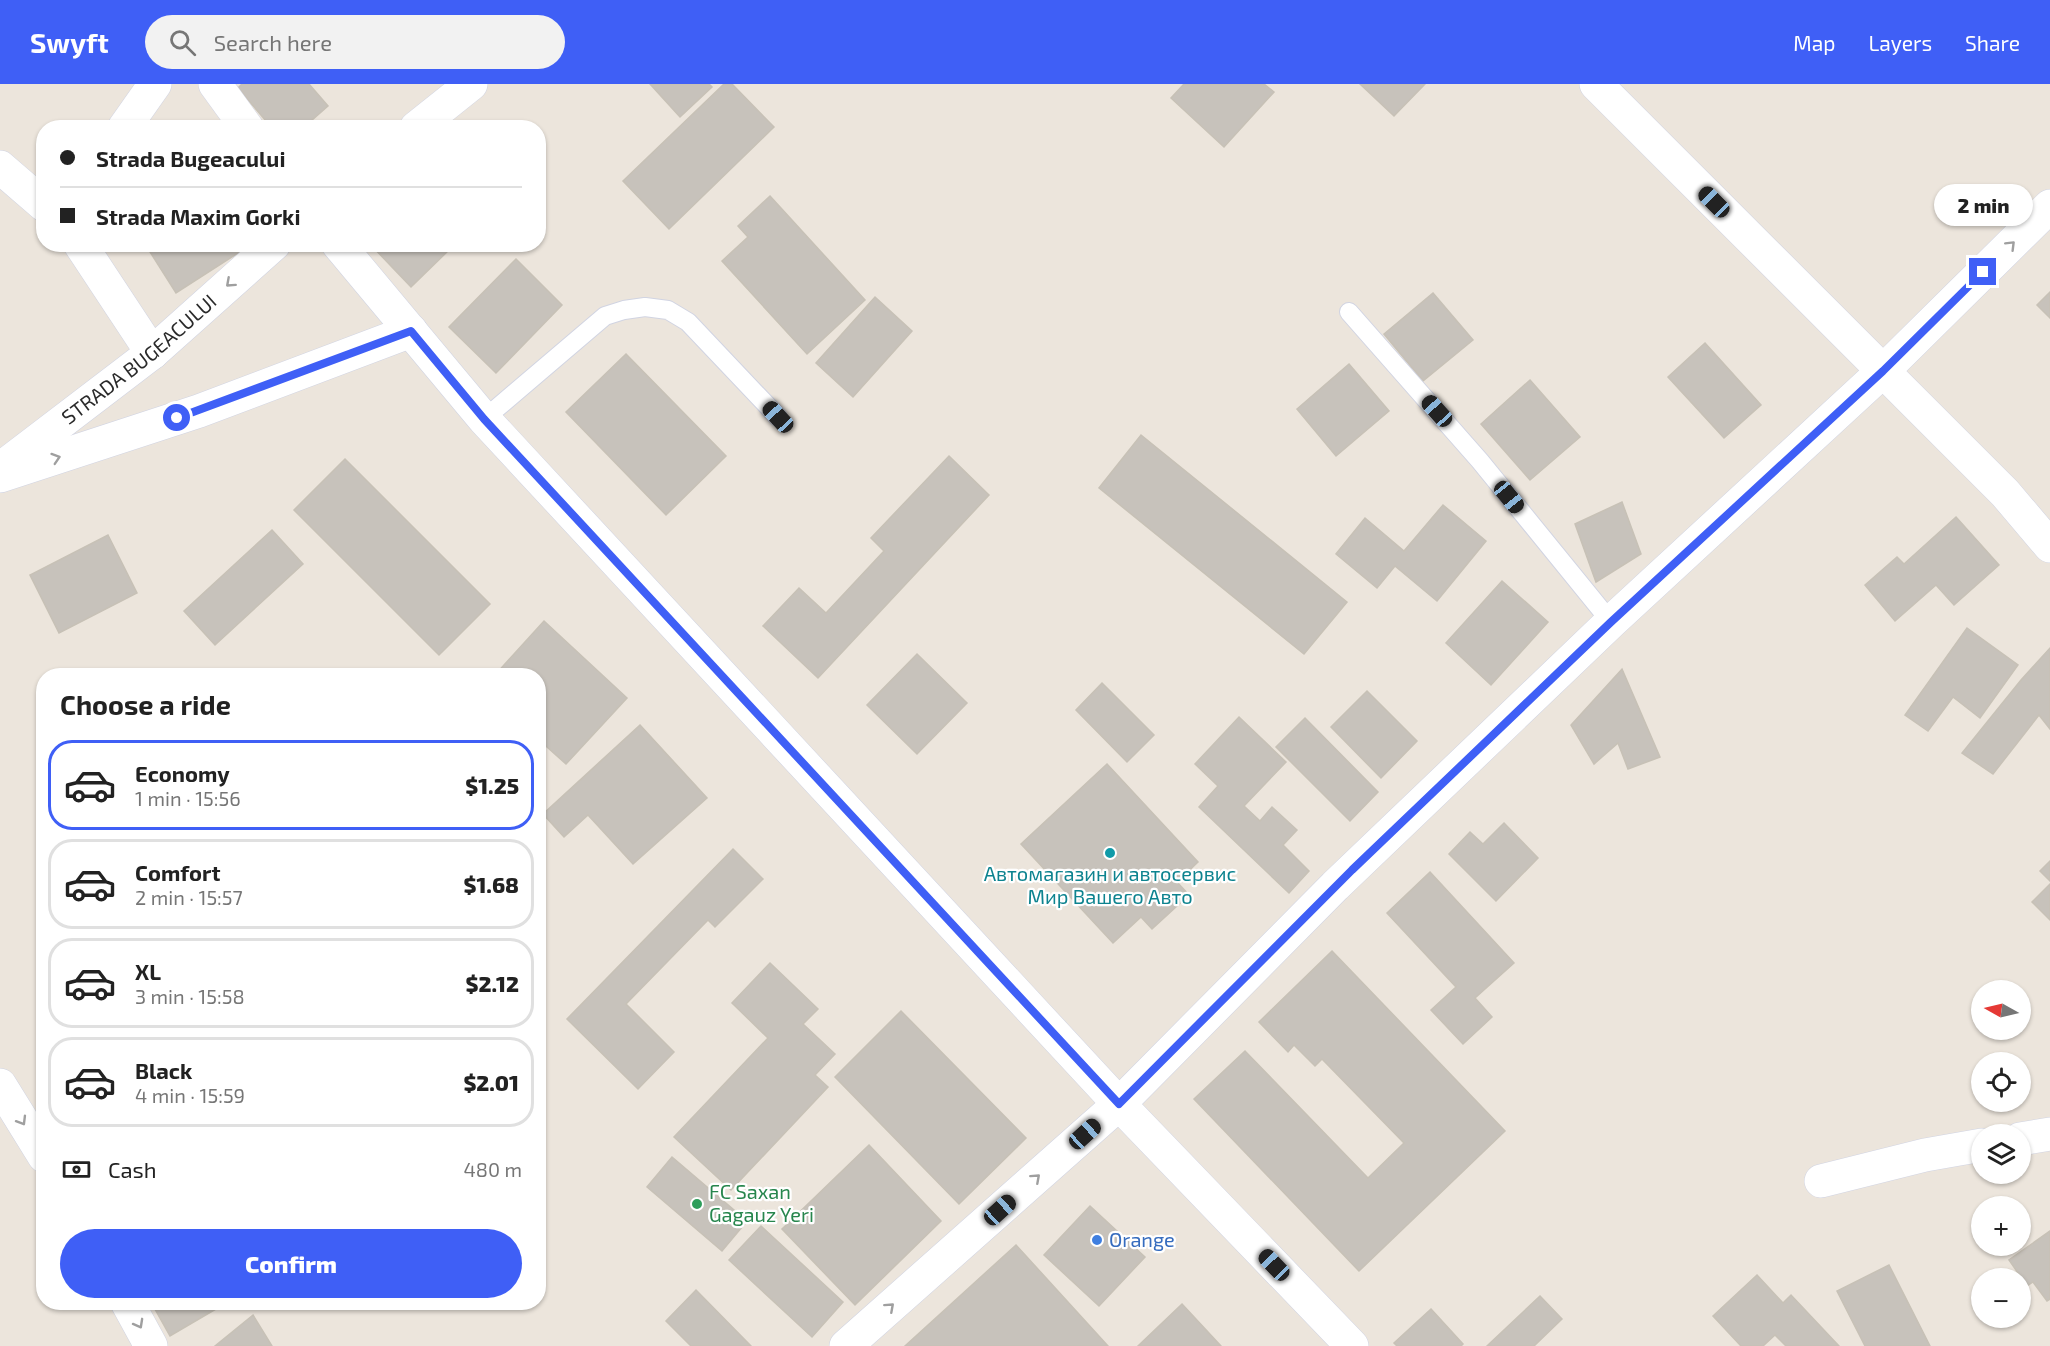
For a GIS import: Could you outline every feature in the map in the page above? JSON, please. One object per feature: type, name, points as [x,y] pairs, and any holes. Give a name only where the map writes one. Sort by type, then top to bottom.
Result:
[{"type":"street","points":[[130,120],[155,84]]},
{"type":"street","points":[[215,84],[241,120]]},
{"type":"street","points":[[426,120],[471,84]]},
{"type":"street","points":[[1596,84],[2005,493],[2050,546]]},
{"type":"street","points":[[0,167],[36,198]]},
{"type":"street","points":[[846,1346],[1119,1104],[1335,886],[1611,622],[1883,371],[2050,206]]},
{"type":"street","points":[[85,252],[152,353]]},
{"type":"street","name":"STRADA BUGEACULUI","points":[[0,469],[152,353],[265,252]]},
{"type":"street","points":[[345,252],[484,419],[1119,1104],[1352,1346]]},
{"type":"street","name":"STRADA BUGEACULUI","points":[[0,476],[199,411],[411,331]]},
{"type":"street","points":[[0,1085],[36,1143]]},
{"type":"street","points":[[2031,1137],[2050,1134]]},
{"type":"street","points":[[1821,1181],[1925,1155],[1971,1147]]},
{"type":"street","points":[[131,1310],[151,1346]]},
{"type":"lane","points":[[484,419],[605,315],[645,307],[668,310],[688,322],[778,417]]},
{"type":"lane","points":[[1349,312],[1480,461],[1611,622]]},
{"type":"building","points":[[242,84],[309,84],[328,106],[312,120],[265,120],[238,88]]},
{"type":"building","points":[[650,84],[709,84],[712,87],[680,117]]},
{"type":"building","points":[[724,84],[732,84],[774,127],[669,229],[623,181]]},
{"type":"building","points":[[1184,84],[1264,84],[1274,92],[1224,147],[1171,98]]},
{"type":"building","points":[[1360,84],[1425,84],[1394,116]]},
{"type":"building","points":[[770,196],[865,300],[807,354],[722,261],[748,237],[738,226]]},
{"type":"building","points":[[150,252],[240,252],[176,293]]},
{"type":"building","points":[[378,252],[447,252],[411,287]]},
{"type":"building","points":[[516,259],[562,305],[496,373],[449,327]]},
{"type":"building","points":[[2050,292],[2050,318],[2037,305]]},
{"type":"building","points":[[1433,293],[1473,340],[1423,381],[1384,334]]},
{"type":"building","points":[[875,297],[912,331],[853,397],[816,363]]},
{"type":"building","points":[[1705,343],[1761,405],[1724,438],[1668,377]]},
{"type":"building","points":[[626,354],[726,456],[666,515],[566,412]]},
{"type":"building","points":[[1349,364],[1389,411],[1336,456],[1297,409]]},
{"type":"building","points":[[1530,380],[1580,437],[1530,480],[1481,424]]},
{"type":"building","points":[[1141,435],[1347,602],[1304,654],[1099,488]]},
{"type":"building","points":[[949,456],[989,495],[818,678],[763,626],[799,588],[826,613],[884,551],[871,538]]},
{"type":"building","points":[[345,459],[490,604],[439,655],[294,510]]},
{"type":"building","points":[[1622,502],[1641,554],[1596,582],[1575,524]]},
{"type":"building","points":[[1443,505],[1486,541],[1437,601],[1395,566],[1377,588],[1336,554],[1365,518],[1404,551]]},
{"type":"building","points":[[1956,517],[1999,565],[1954,605],[1936,585],[1895,621],[1865,585],[1897,557],[1904,564]]},
{"type":"building","points":[[272,530],[303,564],[215,645],[184,611]]},
{"type":"building","points":[[108,535],[137,593],[59,633],[30,575]]},
{"type":"building","points":[[1502,581],[1548,622],[1491,685],[1446,643]]},
{"type":"building","points":[[544,621],[627,698],[566,764],[546,746],[546,668],[501,668]]},
{"type":"building","points":[[1967,628],[2018,665],[1980,718],[1953,697],[1928,731],[1905,715]]},
{"type":"building","points":[[2050,648],[2050,729],[2039,715],[1993,774],[1962,753]]},
{"type":"building","points":[[917,654],[967,703],[917,754],[867,705]]},
{"type":"building","points":[[1622,669],[1660,757],[1628,769],[1618,743],[1594,764],[1571,725]]},
{"type":"building","points":[[1102,683],[1154,735],[1127,762],[1076,710]]},
{"type":"building","points":[[1367,691],[1417,741],[1381,778],[1331,727]]},
{"type":"building","points":[[1239,717],[1286,762],[1244,806],[1260,821],[1272,807],[1297,830],[1283,845],[1309,871],[1289,893],[1199,807],[1218,786],[1195,764]]},
{"type":"building","points":[[1305,718],[1378,792],[1350,821],[1276,747]]},
{"type":"building","points":[[640,725],[707,798],[633,864],[588,815],[564,837],[546,817],[546,811]]},
{"type":"building","name":"Автомагазин и автосервис Мир Вашего Авто","points":[[1107,764],[1198,862],[1177,882],[1189,895],[1152,929],[1141,917],[1113,943],[1021,844]]},
{"type":"building","points":[[1504,823],[1538,858],[1496,901],[1449,854],[1470,832],[1483,844]]},
{"type":"building","points":[[733,849],[763,879],[715,927],[708,920],[626,1004],[674,1052],[638,1089],[567,1019]]},
{"type":"building","points":[[2050,861],[2050,881],[2040,871]]},
{"type":"building","points":[[1430,872],[1514,963],[1475,998],[1492,1017],[1463,1044],[1431,1010],[1456,987],[1387,913]]},
{"type":"building","points":[[2050,884],[2050,920],[2032,902]]},
{"type":"building","points":[[1332,951],[1505,1131],[1359,1271],[1194,1099],[1245,1051],[1368,1178],[1404,1143],[1322,1059],[1315,1066],[1294,1045],[1288,1052],[1259,1022]]},
{"type":"building","points":[[770,963],[818,1009],[803,1024],[835,1054],[815,1075],[828,1087],[731,1190],[674,1137],[768,1038],[732,1003]]},
{"type":"building","points":[[901,1011],[1026,1138],[959,1204],[835,1077]]},
{"type":"building","points":[[869,1145],[941,1221],[855,1305],[782,1229]]},
{"type":"building","name":"FC Saxan Gagauz Yeri","points":[[672,1157],[747,1221],[722,1251],[647,1187]]},
{"type":"building","points":[[1090,1206],[1145,1257],[1099,1306],[1044,1255]]},
{"type":"building","points":[[761,1226],[843,1302],[812,1337],[729,1260]]},
{"type":"building","points":[[2050,1231],[2050,1299],[2047,1301],[2033,1282],[2031,1283],[2031,1268],[2015,1268],[2009,1260],[2015,1256],[2031,1256],[2031,1244]]},
{"type":"building","points":[[1016,1245],[1108,1346],[905,1346]]},
{"type":"building","points":[[1889,1265],[1930,1346],[1865,1346],[1837,1291]]},
{"type":"building","points":[[1757,1275],[1783,1303],[1791,1295],[1839,1346],[1786,1346],[1775,1335],[1763,1346],[1741,1346],[1713,1316]]},
{"type":"building","points":[[696,1290],[751,1346],[691,1346],[666,1321]]},
{"type":"building","points":[[1540,1296],[1562,1319],[1534,1346],[1487,1346]]},
{"type":"building","points":[[1182,1304],[1221,1346],[1138,1346]]},
{"type":"building","points":[[1431,1309],[1463,1344],[1461,1346],[1397,1346],[1394,1343]]},
{"type":"building","points":[[155,1310],[214,1310],[170,1336]]},
{"type":"building","points":[[253,1315],[272,1346],[215,1346]]},
{"type":"place","name":"Автомагазин и автосервис Мир Вашего Авто","points":[[1110,853]]},
{"type":"place","name":"FC Saxan Gagauz Yeri","points":[[697,1204]]},
{"type":"place","name":"Orange","points":[[1097,1240]]},
{"type":"route","points":[[177,418],[411,331],[484,419],[1119,1104],[1352,870],[1611,622],[1883,371],[1983,272]]}]
